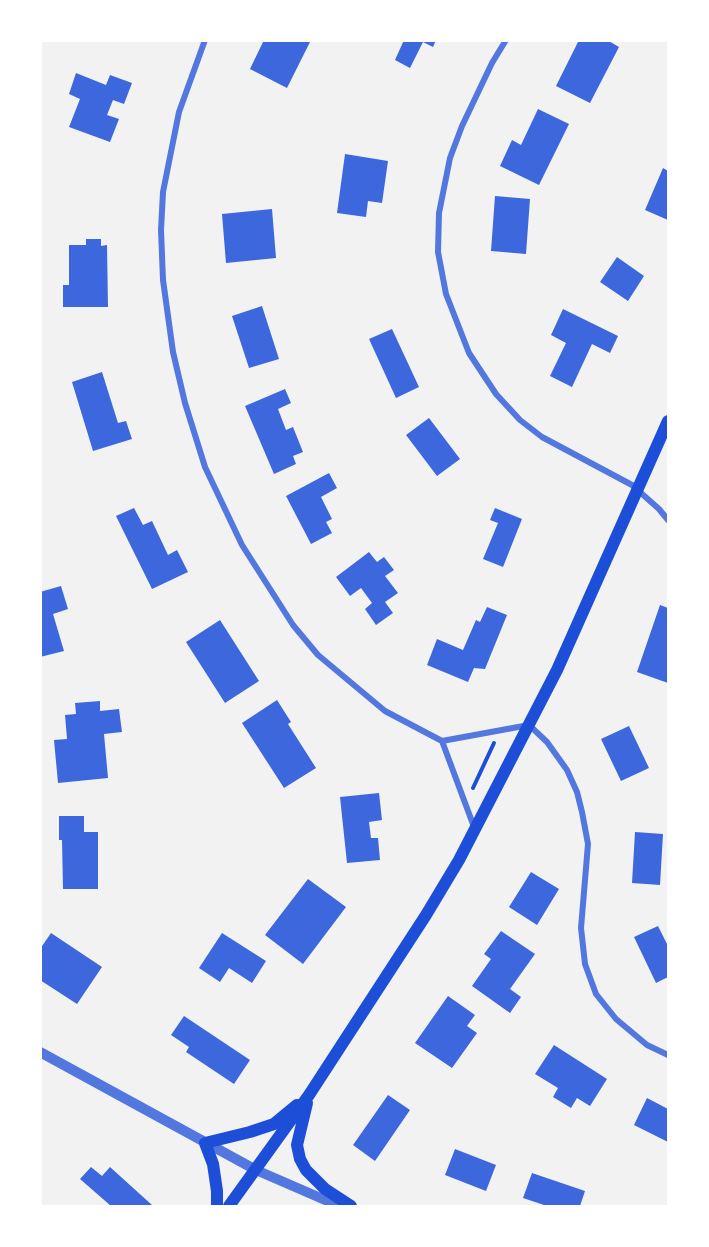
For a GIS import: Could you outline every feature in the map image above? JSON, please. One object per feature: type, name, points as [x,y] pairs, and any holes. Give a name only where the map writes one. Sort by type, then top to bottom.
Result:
[{"type":"main road","points":[[229,1206],[309,1095],[459,860],[557,670],[669,421]]},
{"type":"main road","points":[[217,1206],[218,1191],[213,1164],[205,1143],[231,1138],[274,1124],[309,1095]]},
{"type":"main road","points":[[309,1095],[297,1145],[300,1159],[306,1170],[326,1189],[351,1206]]},
{"type":"street","points":[[205,40],[179,112],[163,192],[161,230],[163,280],[172,352],[185,404],[205,467],[242,545],[293,625],[318,655],[385,711],[442,741],[529,725],[547,742],[567,770],[577,792],[582,812],[588,844],[581,928],[585,964],[596,994],[616,1019],[647,1045],[669,1055]]},
{"type":"street","points":[[506,40],[492,63],[462,126],[450,158],[439,213],[438,252],[446,294],[469,353],[496,394],[520,420],[542,437],[596,465],[637,490],[669,520]]},
{"type":"street","points":[[442,741],[475,830]]},
{"type":"street","points":[[40,1052],[256,1170],[339,1206]]},
{"type":"path","points":[[473,788],[495,741]]},
{"type":"building","points":[[264,40],[311,40],[287,88],[250,69]]},
{"type":"building","points":[[404,40],[436,40],[433,47],[423,42],[410,68],[395,60]]},
{"type":"building","points":[[579,40],[607,40],[619,47],[590,103],[556,86]]},
{"type":"building","points":[[76,73],[106,85],[110,75],[132,83],[124,104],[113,100],[107,115],[119,119],[110,142],[69,127],[80,99],[69,94]]},
{"type":"building","points":[[538,109],[569,124],[539,185],[500,166],[512,140],[521,145]]},
{"type":"building","points":[[345,154],[388,161],[382,203],[368,201],[366,217],[337,213]]},
{"type":"building","points":[[663,168],[668,171],[668,220],[645,210]]},
{"type":"building","points":[[495,196],[530,199],[526,254],[491,251]]},
{"type":"building","points":[[272,209],[276,258],[226,263],[222,214]]},
{"type":"building","points":[[86,239],[101,239],[101,246],[107,245],[108,307],[63,307],[63,285],[69,285],[69,245],[86,245]]},
{"type":"building","points":[[617,257],[644,276],[628,301],[600,282]]},
{"type":"building","points":[[262,306],[279,359],[249,368],[232,316]]},
{"type":"building","points":[[563,309],[618,336],[610,353],[592,344],[572,387],[550,376],[566,343],[551,335]]},
{"type":"building","points":[[392,329],[419,387],[396,398],[369,339]]},
{"type":"building","points":[[102,372],[118,423],[126,421],[132,439],[93,451],[72,382]]},
{"type":"building","points":[[285,389],[291,403],[278,409],[286,430],[293,427],[303,452],[293,456],[296,464],[274,474],[245,406]]},
{"type":"building","points":[[429,418],[460,459],[437,476],[406,435]]},
{"type":"building","points":[[329,473],[337,488],[321,497],[332,519],[326,522],[332,533],[311,544],[286,496]]},
{"type":"building","points":[[134,508],[143,525],[152,521],[168,555],[177,550],[188,572],[152,589],[116,516]]},
{"type":"building","points":[[495,508],[522,519],[503,567],[483,559],[498,523],[490,520]]},
{"type":"building","points":[[369,552],[377,562],[384,557],[394,570],[385,576],[398,593],[385,602],[393,613],[376,625],[365,609],[372,603],[361,588],[350,596],[336,577]]},
{"type":"building","points":[[61,586],[68,609],[53,614],[64,651],[40,657],[40,592]]},
{"type":"building","points":[[660,605],[668,608],[668,683],[637,672]]},
{"type":"building","points":[[487,607],[507,615],[485,669],[474,668],[468,682],[427,665],[437,639],[463,650],[476,620],[480,622]]},
{"type":"building","points":[[220,620],[259,681],[225,703],[186,642]]},
{"type":"building","points":[[277,700],[291,722],[288,724],[316,768],[284,788],[242,723]]},
{"type":"building","points":[[100,701],[100,711],[119,709],[122,732],[104,734],[108,778],[58,783],[54,740],[67,739],[65,715],[76,714],[75,703]]},
{"type":"building","points":[[629,726],[649,768],[621,781],[601,739]]},
{"type":"building","points":[[379,793],[382,820],[369,822],[371,838],[378,838],[380,860],[347,863],[340,797]]},
{"type":"building","points":[[59,816],[84,816],[84,832],[98,832],[98,889],[63,889]]},
{"type":"building","points":[[635,832],[663,834],[660,885],[632,883]]},
{"type":"building","points":[[531,872],[559,889],[537,925],[509,907]]},
{"type":"building","points":[[308,879],[346,907],[303,964],[265,935]]},
{"type":"building","points":[[658,926],[668,946],[668,977],[656,983],[634,937]]},
{"type":"building","points":[[501,931],[535,954],[510,989],[521,997],[510,1013],[472,986],[491,959],[484,954]]},
{"type":"building","points":[[51,933],[102,967],[77,1004],[40,980],[40,949]]},
{"type":"building","points":[[222,933],[266,961],[252,983],[229,968],[220,982],[199,968]]},
{"type":"building","points":[[448,996],[475,1015],[467,1026],[477,1033],[452,1068],[415,1043]]},
{"type":"building","points":[[184,1016],[250,1060],[234,1084],[186,1052],[189,1047],[171,1035]]},
{"type":"building","points":[[554,1045],[607,1079],[590,1106],[577,1098],[571,1108],[553,1097],[558,1088],[535,1074]]},
{"type":"building","points":[[388,1095],[410,1110],[375,1161],[353,1145]]},
{"type":"building","points":[[647,1098],[668,1109],[668,1142],[634,1125]]},
{"type":"building","points":[[455,1149],[496,1165],[486,1191],[445,1175]]},
{"type":"building","points":[[91,1167],[102,1176],[110,1167],[152,1205],[111,1206],[80,1179]]},
{"type":"building","points":[[532,1173],[585,1191],[580,1206],[547,1206],[523,1198]]}]
